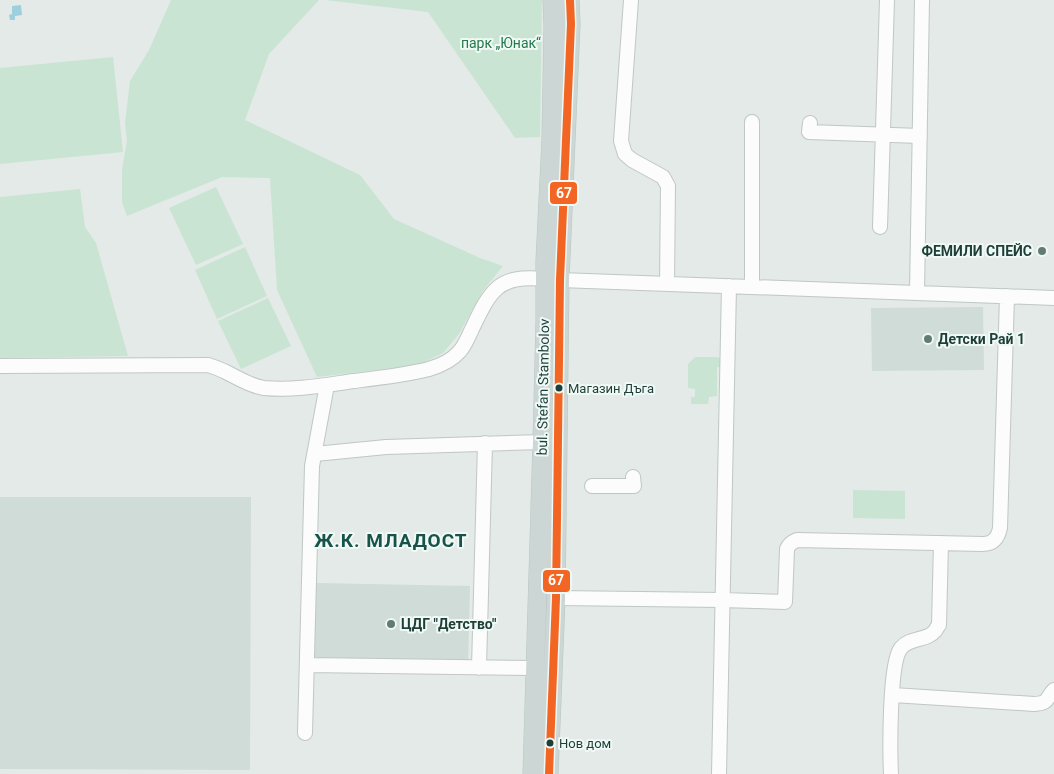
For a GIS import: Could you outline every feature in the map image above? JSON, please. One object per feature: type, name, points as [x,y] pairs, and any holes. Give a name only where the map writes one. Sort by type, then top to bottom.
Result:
[{"type":"main road","name":"bul. Stefan Stambolov","points":[[549,774],[556,598],[551,140],[552,0]]},
{"type":"main road","name":"bul. Stefan Stambolov","points":[[532,774],[545,322],[552,279],[571,24],[570,0]]},
{"type":"street","points":[[631,0],[621,141],[625,154],[632,160],[663,177],[668,186],[667,284]]},
{"type":"street","points":[[880,227],[887,0]]},
{"type":"street","points":[[917,293],[922,0]]},
{"type":"street","points":[[752,122],[752,287]]},
{"type":"street","points":[[810,124],[809,132],[920,136]]},
{"type":"street","points":[[0,366],[208,365],[223,370],[253,386],[263,388],[327,385],[402,375],[431,368],[446,362],[459,353],[489,297],[501,285],[516,278],[529,277],[1054,298]]},
{"type":"street","points":[[718,774],[729,286]]},
{"type":"street","points":[[556,598],[785,602],[787,548],[790,543],[796,540],[987,544],[994,541],[999,533],[1007,296]]},
{"type":"street","points":[[305,733],[312,466],[327,385]]},
{"type":"street","points":[[314,454],[386,446],[542,442]]},
{"type":"street","points":[[479,668],[484,443]]},
{"type":"street","points":[[592,486],[634,486],[633,477]]},
{"type":"street","points":[[890,774],[892,695],[895,664],[898,652],[904,644],[934,633],[938,625],[940,543]]},
{"type":"street","points":[[307,666],[536,668]]},
{"type":"street","points":[[892,695],[1042,704],[1048,700],[1051,692],[1054,690]]},
{"type":"shaded area","name":"Детски Рай 1","points":[[983,307],[984,370],[872,371],[871,308]]},
{"type":"shaded area","points":[[0,497],[251,497],[250,770],[0,769]]},
{"type":"shaded area","name":"ЦДГ \"Детство\"","points":[[315,583],[470,586],[468,665],[313,661]]},
{"type":"green space","points":[[171,0],[319,0],[269,54],[245,120],[360,175],[394,219],[480,258],[503,266],[482,292],[459,334],[443,353],[418,365],[317,377],[277,290],[270,178],[222,177],[127,216],[122,202],[122,169],[127,141],[125,123],[130,81],[149,50]]},
{"type":"green space","name":"парк „Юнак“","points":[[325,0],[542,0],[540,137],[515,138],[428,12]]},
{"type":"green space","points":[[113,57],[123,152],[0,164],[0,68]]},
{"type":"green space","points":[[216,187],[243,244],[196,265],[169,208]]},
{"type":"green space","points":[[80,189],[85,227],[96,243],[128,356],[0,358],[0,197]]},
{"type":"green space","points":[[245,247],[267,296],[217,319],[195,270]]},
{"type":"green space","points":[[268,298],[291,346],[241,369],[218,321]]},
{"type":"green space","points":[[695,357],[717,357],[720,358],[722,363],[722,367],[717,367],[717,396],[709,397],[708,404],[691,404],[691,397],[695,397],[695,389],[688,388],[688,364]]},
{"type":"green space","points":[[853,490],[905,491],[905,519],[853,518]]},
{"type":"water","points":[[21,5],[22,15],[15,16],[15,20],[10,20],[9,15],[12,14],[12,6]]},
{"type":"transit line","name":"67","points":[[549,774],[556,598],[560,280],[571,24],[570,0]]},
{"type":"place","name":"ФЕМИЛИ СПЕЙС","points":[[1042,251]]},
{"type":"place","name":"Детски Рай 1","points":[[928,339]]},
{"type":"place","name":"Магазин Дъга","points":[[559,388]]},
{"type":"place","name":"ЦДГ \"Детство\"","points":[[391,624]]},
{"type":"place","name":"Нов дом","points":[[550,743]]},
{"type":"district","name":"Ж.К. МЛАДОСТ","points":[[391,540]]}]
